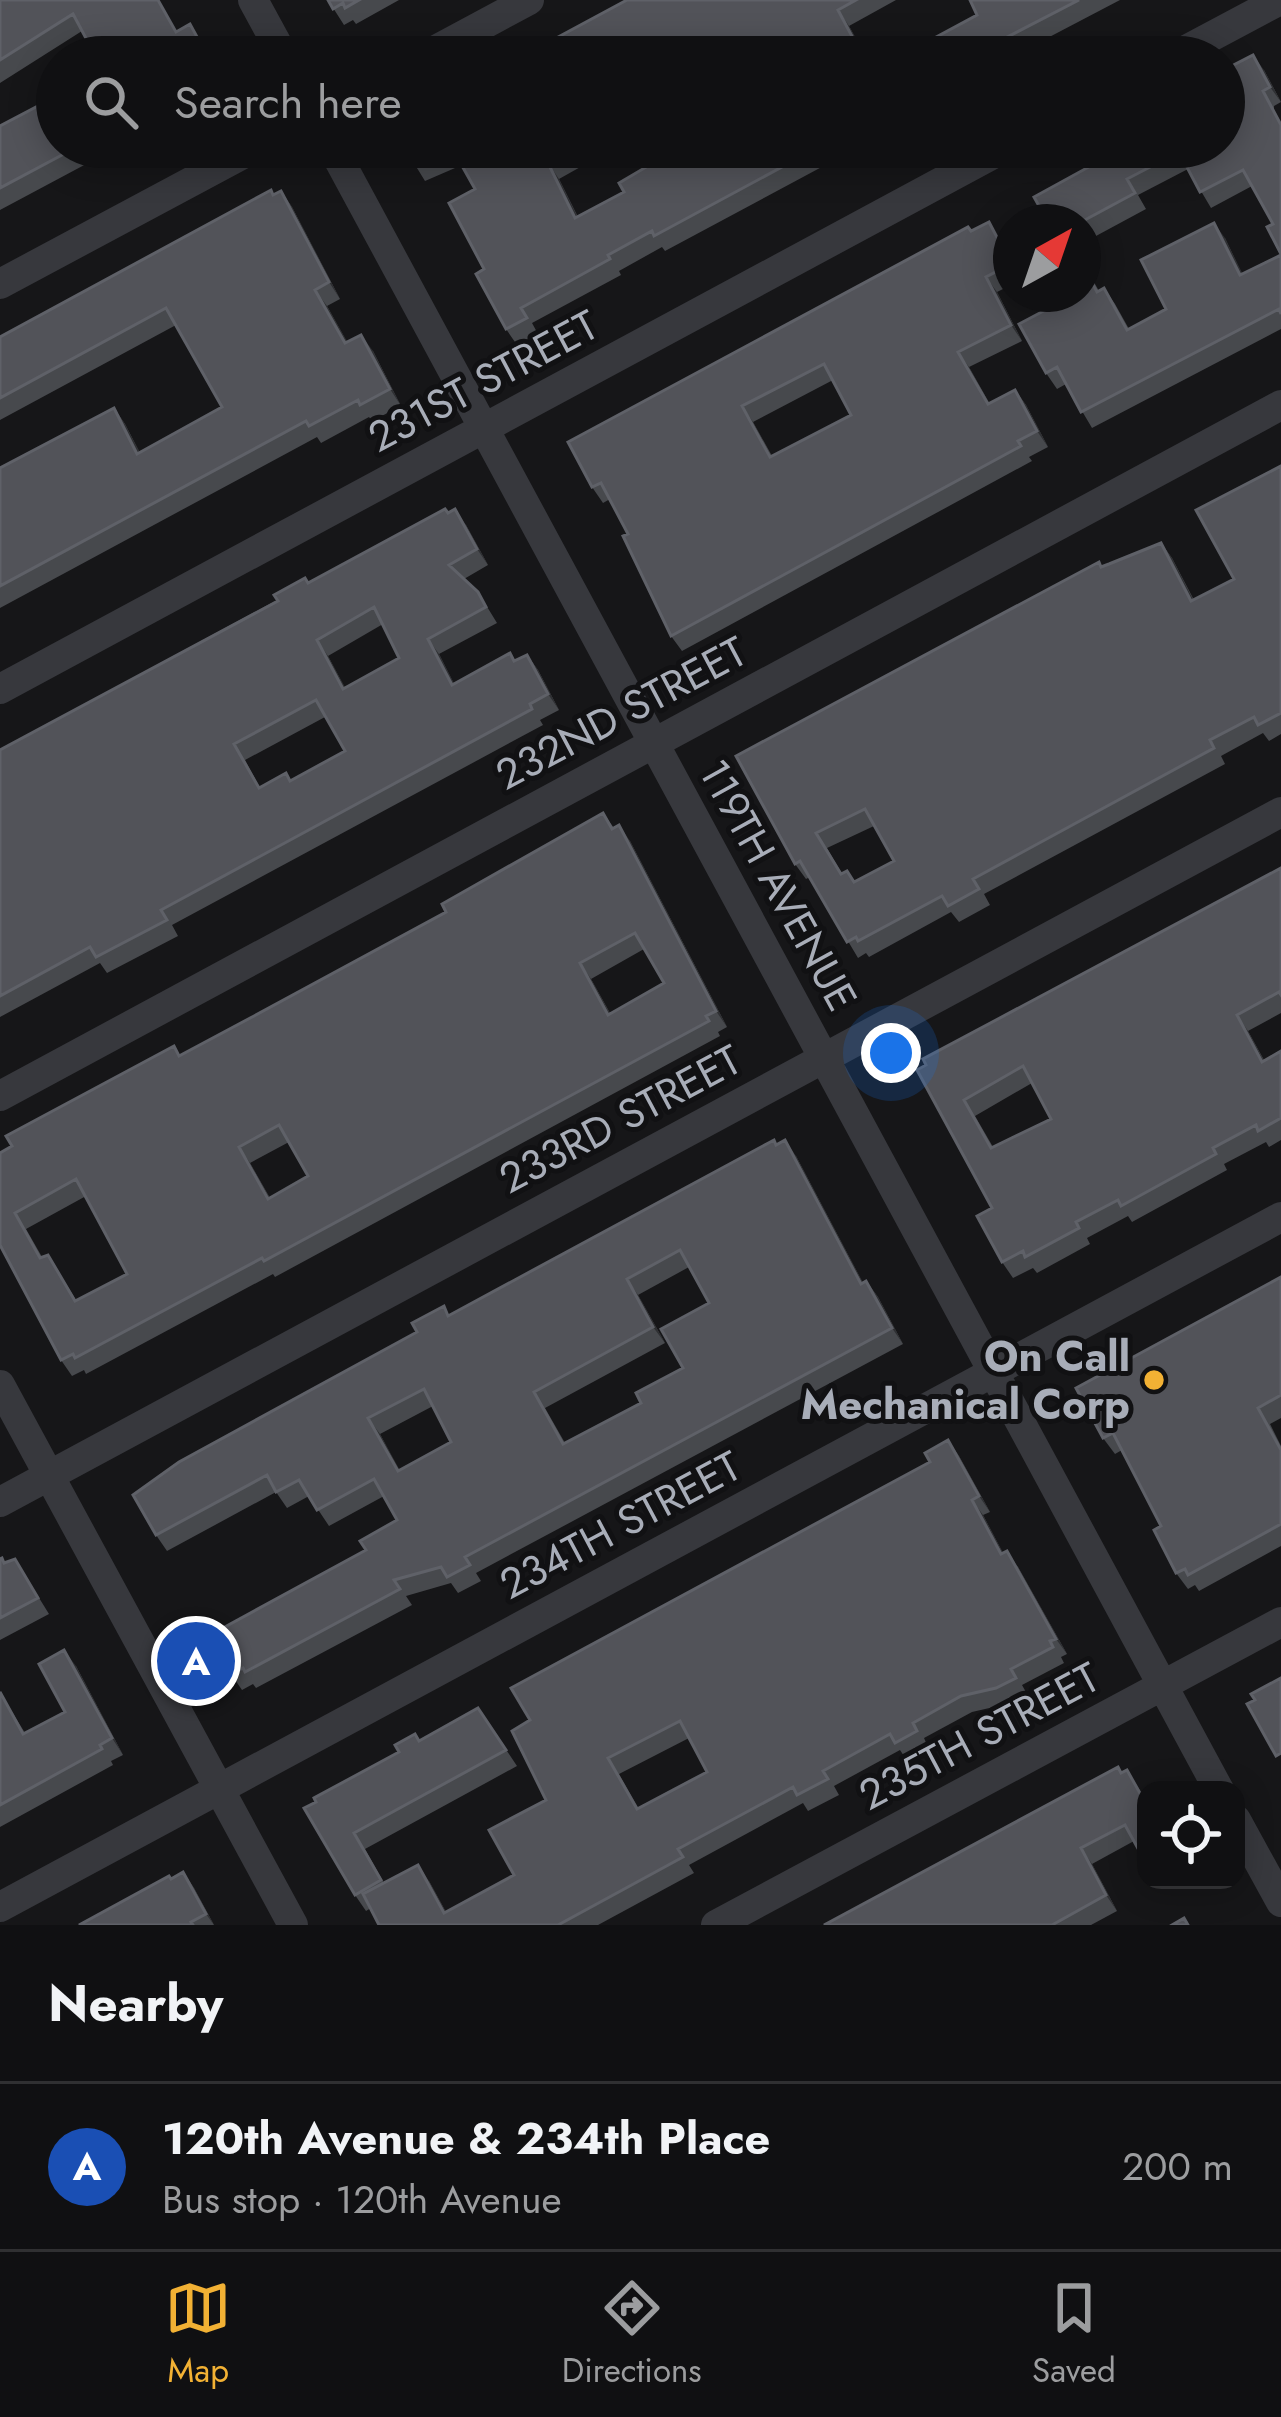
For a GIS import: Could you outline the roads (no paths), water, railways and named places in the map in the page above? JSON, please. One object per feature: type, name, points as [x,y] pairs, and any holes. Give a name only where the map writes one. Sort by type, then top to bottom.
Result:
[{"type":"street","points":[[253,0],[273,36]]},
{"type":"street","points":[[462,36],[529,0]]},
{"type":"street","points":[[1212,36],[1280,0]]},
{"type":"street","points":[[0,284],[217,168]]},
{"type":"street","name":"119TH AVENUE","points":[[343,168],[1214,1781]]},
{"type":"street","name":"231ST STREET","points":[[0,689],[967,168]]},
{"type":"street","name":"232ND STREET","points":[[0,1096],[1281,405]]},
{"type":"street","name":"233RD STREET","points":[[0,1502],[1281,812]]},
{"type":"street","name":"234TH STREET","points":[[0,1907],[1281,1217]]},
{"type":"street","points":[[0,1385],[293,1925]]},
{"type":"street","name":"235TH STREET","points":[[716,1925],[1281,1622]]},
{"type":"street","points":[[1245,1836],[1281,1902]]},
{"type":"place","name":"On Call Mechanical Corp","points":[[1154,1380]]},
{"type":"place","name":"120th Avenue & 234th Place","points":[[196,1661]]}]
